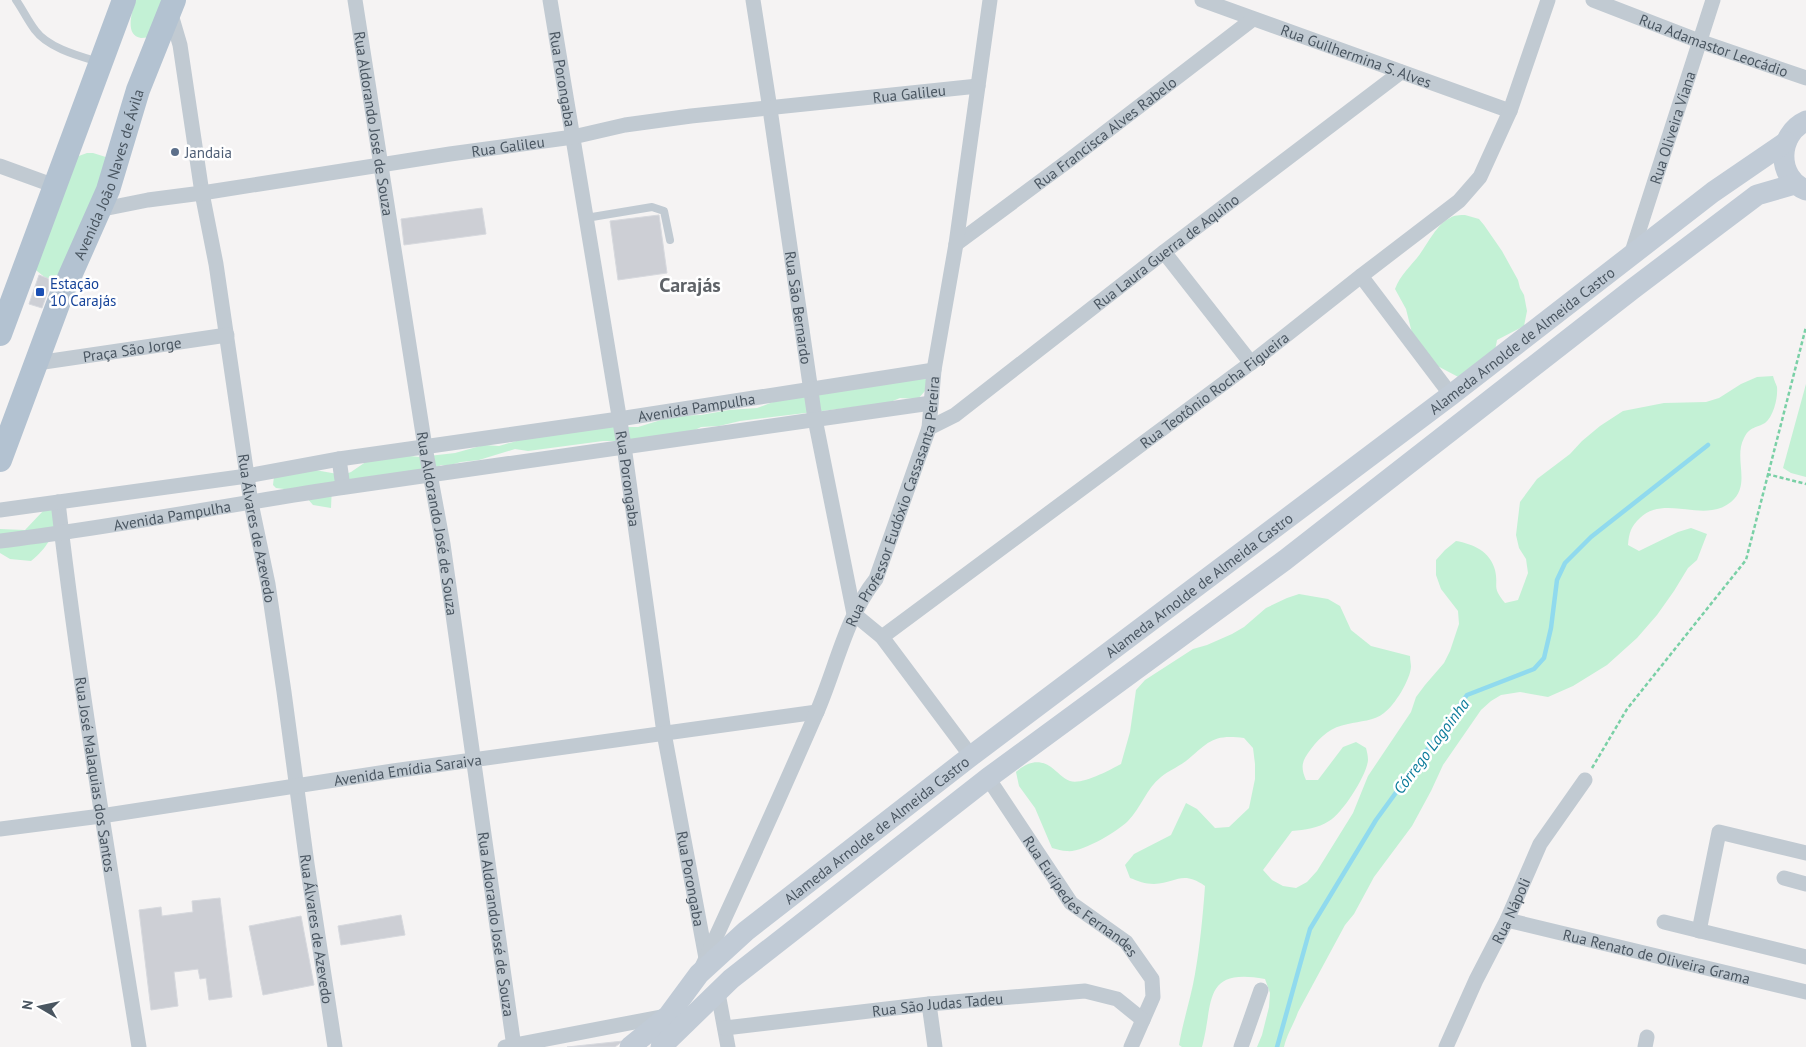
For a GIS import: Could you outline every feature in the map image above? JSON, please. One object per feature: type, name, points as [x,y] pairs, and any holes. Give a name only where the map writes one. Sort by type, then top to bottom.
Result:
[{"type":"main road","points":[[0,334],[122,1]]},
{"type":"main road","name":"Avenida João Naves de Ávila","points":[[0,460],[61,296],[108,190],[138,90],[172,5]]},
{"type":"main road","name":"Alameda Arnolde de Almeida Castro","points":[[630,1047],[668,1016],[702,966],[746,931],[971,756],[1451,395],[1713,192],[1786,142],[1792,132],[1806,121]]},
{"type":"main road","points":[[1786,142],[1783,155],[1785,168],[1800,187]]},
{"type":"main road","name":"Alameda Arnolde de Almeida Castro","points":[[661,1047],[731,979],[988,778],[1284,560],[1634,288],[1757,196],[1800,187]]},
{"type":"main road","points":[[1104,656],[1122,679]]},
{"type":"street","name":"Rua Aldorando José de Souza","points":[[355,0],[430,475],[443,544],[511,1047]]},
{"type":"street","name":"Rua Porongaba","points":[[550,0],[624,446],[664,733],[702,966]]},
{"type":"street","name":"Rua São Bernardo","points":[[753,0],[815,419],[854,614]]},
{"type":"street","name":"Rua Professor Eudóxio Cassasanta Pereira","points":[[702,966],[818,712],[854,614],[876,579],[929,428],[934,370],[956,244],[990,0]]},
{"type":"street","name":"Rua Guilhermina S. Alves","points":[[1202,0],[1510,111]]},
{"type":"street","name":"Rua Teotônio Rocha Figueira","points":[[882,637],[1250,363],[1459,202],[1480,177],[1510,111],[1548,0]]},
{"type":"street","name":"Rua Adamastor Leocádio","points":[[1593,0],[1699,41],[1806,78]]},
{"type":"street","name":"Rua Oliveira Viana","points":[[1631,255],[1713,0]]},
{"type":"street","name":"Rua Álvares de Azevedo","points":[[172,5],[180,45],[202,193],[216,264],[251,502],[268,584],[335,1047]]},
{"type":"street","name":"Rua Francisca Alves Rabelo","points":[[956,244],[1253,19]]},
{"type":"street","name":"Rua Laura Guerra de Aquino","points":[[929,428],[955,415],[1164,252],[1401,72]]},
{"type":"street","name":"Rua Galileu","points":[[98,210],[148,200],[382,164],[573,137],[625,125],[691,116],[978,86]]},
{"type":"street","points":[[0,166],[55,186]]},
{"type":"street","points":[[1164,252],[1250,363]]},
{"type":"street","points":[[1361,276],[1451,395]]},
{"type":"street","name":"Praça São Jorge","points":[[37,362],[227,335]]},
{"type":"street","name":"Avenida Pampulha","points":[[0,510],[247,476],[339,459],[619,419],[934,370]]},
{"type":"street","name":"Avenida Pampulha","points":[[0,540],[62,534],[343,488],[930,403]]},
{"type":"street","points":[[339,459],[343,488]]},
{"type":"street","name":"Rua José Malaquias dos Santos","points":[[58,502],[101,816],[139,1047]]},
{"type":"street","points":[[854,614],[882,637],[971,756]]},
{"type":"street","name":"Avenida Emídia Saraiva","points":[[0,829],[818,712]]},
{"type":"street","name":"Rua Eurípedes Fernandes","points":[[988,778],[1071,903],[1126,942],[1152,979],[1153,997],[1131,1047]]},
{"type":"street","name":"Rua Nápoli","points":[[1446,1047],[1476,980],[1507,920],[1540,844],[1585,780]]},
{"type":"street","points":[[1699,931],[1719,832],[1806,852]]},
{"type":"street","points":[[1784,878],[1806,884]]},
{"type":"street","name":"Rua Renato de Oliveira Grama","points":[[1507,920],[1806,992]]},
{"type":"street","points":[[1664,922],[1805,954]]},
{"type":"street","points":[[1241,1047],[1261,990]]},
{"type":"street","name":"Rua São Judas Tadeu","points":[[725,1028],[929,1004],[1085,991],[1117,999],[1142,1020]]},
{"type":"street","points":[[718,993],[728,1047]]},
{"type":"street","points":[[929,1004],[935,1047]]},
{"type":"street","points":[[511,1047],[668,1016]]},
{"type":"lane","points":[[16,0],[36,32],[71,54],[100,63]]},
{"type":"lane","points":[[586,218],[652,207],[664,211],[670,240]]},
{"type":"path","points":[[1585,780],[1627,709],[1746,560],[1806,327]]},
{"type":"path","points":[[1767,474],[1806,484]]},
{"type":"green space","points":[[136,0],[169,0],[153,36],[141,38],[132,33],[131,22]]},
{"type":"green space","points":[[87,153],[109,158],[64,272],[47,279],[32,267],[76,157]]},
{"type":"green space","points":[[1465,215],[1479,219],[1502,251],[1518,280],[1524,295],[1527,311],[1524,326],[1497,340],[1494,356],[1464,380],[1428,361],[1415,345],[1406,309],[1395,289],[1403,275],[1441,225],[1453,216]]},
{"type":"green space","points":[[924,374],[931,384],[918,399],[900,398],[888,403],[740,421],[719,426],[701,427],[689,433],[603,441],[528,451],[515,449],[479,460],[447,466],[441,465],[434,469],[385,478],[349,479],[332,485],[331,508],[313,505],[301,491],[276,488],[273,485],[274,476],[304,468],[343,475],[351,472],[373,457],[400,455],[420,457],[455,453],[484,445],[499,446],[523,439],[601,427],[638,427],[674,416],[701,415],[757,408],[773,402]]},
{"type":"green space","points":[[1773,376],[1777,387],[1775,406],[1768,420],[1751,429],[1744,438],[1740,454],[1740,488],[1731,502],[1720,508],[1709,510],[1661,508],[1650,511],[1634,524],[1631,530],[1628,545],[1639,551],[1678,532],[1691,528],[1707,534],[1697,560],[1688,568],[1657,615],[1637,638],[1607,665],[1573,686],[1548,697],[1520,692],[1501,695],[1481,710],[1443,765],[1412,826],[1374,877],[1354,914],[1345,925],[1298,1012],[1284,1047],[1257,1047],[1269,1007],[1270,993],[1265,979],[1244,977],[1230,979],[1220,984],[1214,992],[1210,1003],[1202,1047],[1182,1047],[1179,1045],[1197,963],[1205,886],[1197,881],[1185,878],[1154,884],[1142,882],[1130,878],[1125,865],[1134,854],[1171,835],[1186,803],[1197,809],[1215,828],[1229,827],[1249,808],[1255,779],[1253,748],[1244,738],[1233,737],[1225,737],[1206,744],[1156,782],[1128,821],[1090,845],[1074,851],[1052,848],[1035,808],[1019,786],[1016,772],[1028,764],[1037,762],[1046,764],[1062,777],[1075,782],[1096,776],[1121,764],[1130,732],[1136,690],[1145,680],[1193,649],[1232,634],[1244,627],[1266,608],[1287,598],[1299,594],[1328,599],[1340,606],[1351,630],[1371,646],[1410,656],[1411,667],[1408,679],[1401,692],[1384,713],[1371,719],[1342,725],[1331,730],[1319,740],[1306,757],[1303,771],[1306,780],[1318,780],[1343,747],[1356,742],[1366,748],[1368,760],[1367,767],[1359,784],[1340,811],[1325,823],[1316,827],[1292,831],[1263,870],[1272,880],[1283,886],[1296,888],[1307,882],[1317,871],[1353,813],[1368,776],[1411,712],[1416,697],[1444,663],[1450,651],[1459,624],[1458,611],[1441,589],[1436,575],[1436,560],[1445,550],[1456,541],[1474,546],[1485,553],[1493,563],[1497,590],[1505,603],[1518,600],[1528,573],[1526,559],[1519,548],[1516,535],[1520,502],[1537,479],[1570,454],[1600,426],[1623,411],[1664,403],[1706,402],[1719,398],[1741,384],[1757,377]]},
{"type":"green space","points":[[1806,384],[1806,477],[1791,473],[1783,468]]},
{"type":"green space","points":[[53,509],[59,518],[54,531],[49,541],[31,561],[10,559],[0,553],[0,529],[25,530],[43,511]]},
{"type":"building","points":[[482,208],[486,234],[404,245],[401,219]]},
{"type":"building","points":[[659,215],[667,273],[618,280],[610,221]]},
{"type":"building","name":"Estação 10 Carajás","points":[[39,275],[52,280],[42,308],[29,304]]},
{"type":"building","points":[[220,898],[232,997],[209,1000],[206,978],[200,979],[198,969],[174,972],[178,1006],[151,1010],[139,910],[161,907],[162,916],[193,912],[192,901]]},
{"type":"building","points":[[401,915],[405,935],[341,945],[338,926]]},
{"type":"building","points":[[301,916],[314,985],[263,995],[249,926]]},
{"type":"building","points":[[623,1041],[615,1047],[567,1047]]},
{"type":"waterway","name":"Córrego Lagoinha","points":[[1277,1047],[1310,929],[1376,820],[1467,695],[1534,669],[1544,658],[1551,628],[1557,580],[1565,563],[1591,537],[1708,445]]},
{"type":"place","name":"Jandaia","points":[[175,152]]},
{"type":"place","name":"Estação 10 Carajás","points":[[40,292]]},
{"type":"district","name":"Carajás","points":[[690,285]]}]
